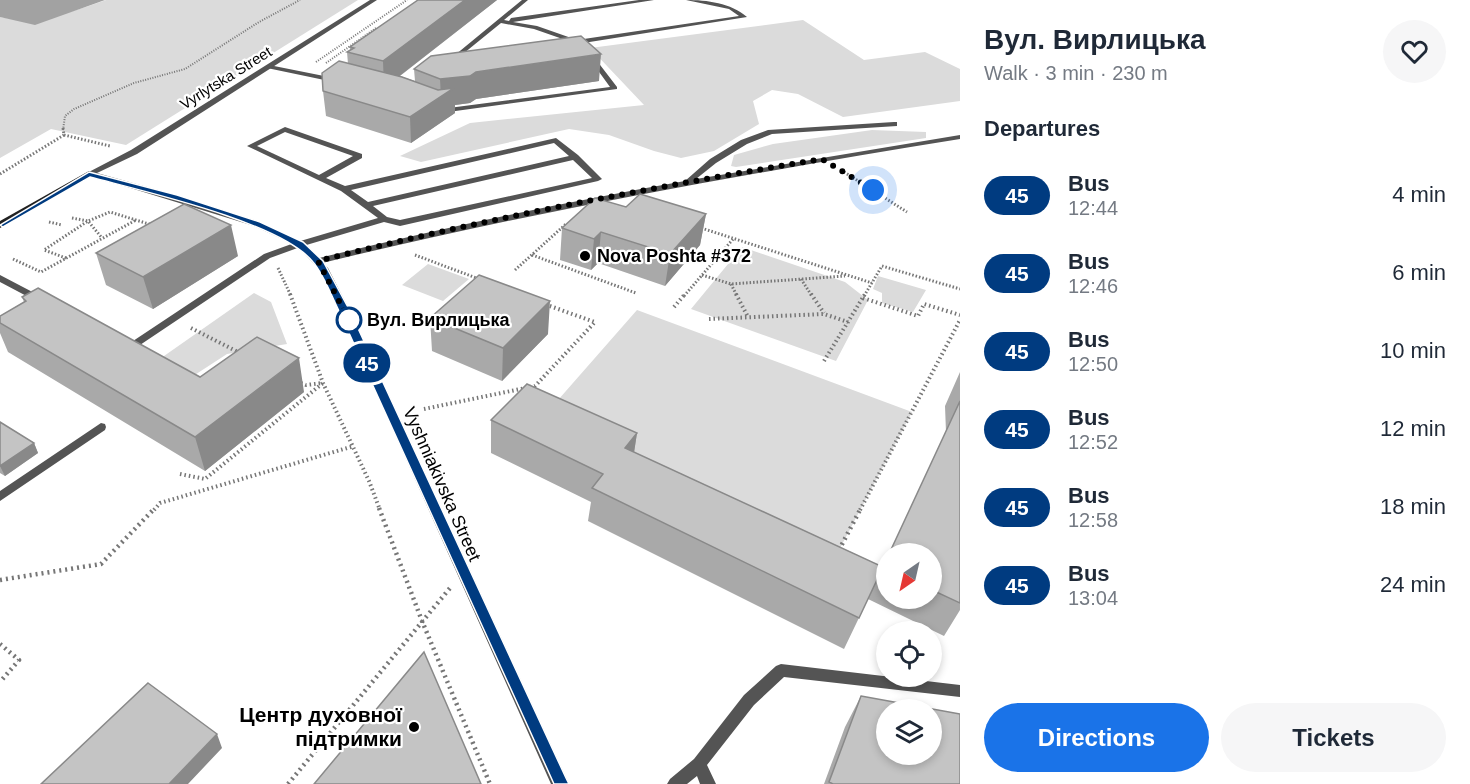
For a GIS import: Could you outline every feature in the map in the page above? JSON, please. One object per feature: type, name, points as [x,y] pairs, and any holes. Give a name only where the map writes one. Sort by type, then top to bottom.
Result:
[{"type":"street","name":"Vyrlytska Street","points":[[89,174],[134,152],[374,0]]},
{"type":"street","points":[[0,225],[89,174]]},
{"type":"street","name":"Vyshniakivska Street","points":[[89,174],[174,197],[246,220],[300,244],[318,261],[345,311],[560,784]]},
{"type":"lane","points":[[448,63],[525,0]]},
{"type":"lane","points":[[499,21],[651,0]]},
{"type":"lane","points":[[577,42],[744,18],[730,8],[689,0]]},
{"type":"lane","points":[[432,108],[441,111],[615,88],[577,42],[535,27],[499,21]]},
{"type":"lane","points":[[579,57],[590,56]]},
{"type":"lane","points":[[269,67],[335,77],[343,82]]},
{"type":"lane","points":[[689,181],[713,161],[744,142],[771,132],[894,124]]},
{"type":"lane","points":[[319,178],[359,156],[285,129],[251,146],[319,178],[344,189],[384,219],[400,223],[597,179],[556,140],[344,189]]},
{"type":"lane","points":[[318,261],[386,244],[689,181],[960,137]]},
{"type":"lane","points":[[367,205],[575,157]]},
{"type":"lane","points":[[120,342],[130,347],[267,256],[384,219]]},
{"type":"lane","points":[[0,278],[48,304]]},
{"type":"lane","points":[[0,497],[101,426]]},
{"type":"lane","points":[[675,784],[699,764],[749,700],[781,670],[960,691]]},
{"type":"lane","points":[[699,764],[708,784]]},
{"type":"path","points":[[64,135],[65,116],[74,109],[134,83],[185,69],[259,22],[300,0]]},
{"type":"path","points":[[311,65],[407,0]]},
{"type":"path","points":[[395,8],[405,10]]},
{"type":"path","points":[[320,67],[381,25]]},
{"type":"path","points":[[364,29],[383,32]]},
{"type":"path","points":[[328,53],[348,57]]},
{"type":"path","points":[[0,174],[64,135],[120,148]]},
{"type":"path","points":[[822,159],[907,212]]},
{"type":"path","points":[[66,258],[44,250],[88,221],[110,213],[137,219],[158,228]]},
{"type":"path","points":[[72,218],[88,221],[102,238]]},
{"type":"path","points":[[13,258],[41,272],[137,219]]},
{"type":"path","points":[[515,270],[572,219]]},
{"type":"path","points":[[49,222],[62,225]]},
{"type":"path","points":[[690,224],[872,283]]},
{"type":"path","points":[[674,307],[734,238]]},
{"type":"path","points":[[386,244],[485,281]]},
{"type":"path","points":[[532,255],[636,293]]},
{"type":"path","points":[[267,256],[283,274],[323,383],[369,481],[422,621],[490,784]]},
{"type":"path","points":[[824,361],[882,266],[960,289]]},
{"type":"path","points":[[702,275],[731,284],[849,276]]},
{"type":"path","points":[[801,279],[824,314]]},
{"type":"path","points":[[731,284],[748,317]]},
{"type":"path","points":[[863,298],[918,316],[924,304],[960,315]]},
{"type":"path","points":[[424,409],[535,386],[595,322],[540,302]]},
{"type":"path","points":[[709,319],[824,314],[848,322]]},
{"type":"path","points":[[173,319],[249,357]]},
{"type":"path","points":[[838,552],[960,320]]},
{"type":"path","points":[[296,380],[306,385],[323,383]]},
{"type":"path","points":[[180,474],[205,478],[323,383]]},
{"type":"path","points":[[0,580],[102,564],[160,504],[354,446]]},
{"type":"path","points":[[288,784],[463,573]]},
{"type":"path","points":[[0,644],[19,660],[0,682]]},
{"type":"shaded area","points":[[0,0],[105,0],[35,25],[0,17]]},
{"type":"shaded area","points":[[106,0],[358,0],[126,145],[51,129],[0,158],[0,17],[27,19],[54,16]]},
{"type":"shaded area","points":[[803,20],[864,60],[925,52],[960,69],[960,101],[843,117],[798,94],[772,90],[753,101],[759,124],[714,151],[681,158],[609,135],[569,129],[421,162],[400,156],[470,123],[644,105],[590,48]]},
{"type":"shaded area","points":[[872,130],[926,132],[926,138],[731,166],[734,155],[773,144]]},
{"type":"shaded area","points":[[742,247],[845,282],[868,300],[836,361],[691,309]]},
{"type":"shaded area","points":[[428,264],[469,279],[443,301],[402,285]]},
{"type":"shaded area","points":[[878,276],[926,290],[913,312],[882,303],[882,293],[873,289]]},
{"type":"shaded area","points":[[254,293],[271,302],[287,344],[227,354],[187,380],[154,363]]},
{"type":"shaded area","points":[[637,310],[912,412],[838,552],[544,416]]},
{"type":"building","points":[[418,0],[465,0],[383,61],[347,52],[354,48],[350,47]]},
{"type":"building","points":[[581,36],[601,54],[440,79],[414,69],[431,56]]},
{"type":"building","points":[[339,61],[402,77],[438,90],[454,88],[410,117],[323,91],[322,73]]},
{"type":"building","points":[[640,194],[706,214],[670,254],[601,232],[594,239],[562,228],[595,198],[626,207]]},
{"type":"building","points":[[184,204],[231,225],[143,277],[96,253]]},
{"type":"building","points":[[479,275],[550,301],[503,348],[430,318]]},
{"type":"building","points":[[38,288],[200,377],[257,337],[299,358],[195,437],[0,323],[0,316],[26,301],[22,297]]},
{"type":"building","points":[[527,384],[637,433],[625,448],[876,564],[876,582],[859,618],[592,488],[603,474],[491,420]]},
{"type":"building","points":[[960,401],[960,603],[942,595],[942,543],[894,543]]},
{"type":"building","points":[[0,422],[34,443],[0,466]]},
{"type":"building","name":"Центр духовної підтримки","points":[[424,652],[481,784],[314,784]]},
{"type":"building","points":[[148,683],[217,734],[169,784],[41,784]]},
{"type":"building","points":[[861,696],[878,699],[876,765],[942,765],[942,711],[960,714],[960,784],[833,784],[829,782]]},
{"type":"bus line","name":"45","points":[[0,225],[89,174],[174,197],[273,230],[300,244],[318,261],[345,311],[560,784]]},
{"type":"place","name":"Nova Poshta #372","points":[[585,256]]},
{"type":"place","name":"Вул. Вирлицька","points":[[349,320]]},
{"type":"place","name":"Центр духовної підтримки","points":[[414,727]]},
{"type":"route","points":[[349,320],[318,261],[386,244],[583,202],[689,181],[822,159],[873,190]]}]
